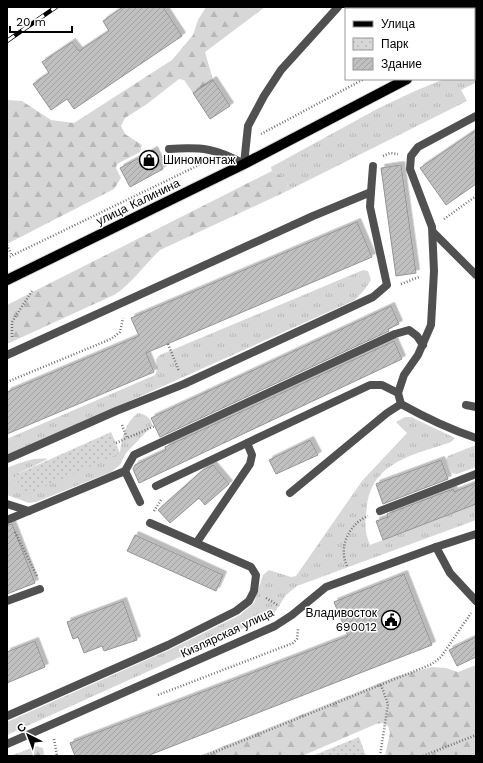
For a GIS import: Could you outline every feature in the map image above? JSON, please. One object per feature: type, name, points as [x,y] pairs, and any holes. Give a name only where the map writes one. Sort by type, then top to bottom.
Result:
[{"type":"main road","name":"улица Калинина","points":[[7,280],[244,164],[405,80]]},
{"type":"street","points":[[169,149],[210,149],[224,153],[244,164],[248,126],[281,70],[338,7]]},
{"type":"street","points":[[476,116],[418,147],[411,156],[410,169],[433,229],[434,271],[431,325],[423,345],[404,375],[398,393],[401,404],[446,428],[476,438]]},
{"type":"street","points":[[7,459],[116,411],[184,384],[373,297],[387,285],[370,207],[373,166]]},
{"type":"street","points":[[9,354],[313,216],[372,192]]},
{"type":"street","points":[[433,229],[476,275]]},
{"type":"street","points":[[8,519],[125,471],[134,455],[395,334],[409,330],[417,336],[423,345]]},
{"type":"street","points":[[156,486],[370,385],[382,385],[398,393]]},
{"type":"street","points":[[290,493],[387,413],[401,404]]},
{"type":"street","points":[[466,405],[476,407]]},
{"type":"street","points":[[197,542],[250,464],[252,455],[247,444]]},
{"type":"street","points":[[125,471],[140,502]]},
{"type":"street","points":[[380,511],[476,474]]},
{"type":"street","points":[[7,504],[29,511]]},
{"type":"street","points":[[7,716],[203,628],[236,611],[249,601],[254,591],[256,575],[251,567],[197,542],[150,523]]},
{"type":"street","name":"Кизлярская улица","points":[[7,744],[275,626],[292,615],[322,590],[352,577],[476,534]]},
{"type":"street","points":[[436,547],[450,574],[476,601]]},
{"type":"street","points":[[7,601],[40,589]]},
{"type":"path","points":[[246,142],[362,80]]},
{"type":"path","points":[[7,258],[224,153]]},
{"type":"path","points":[[373,166],[380,158],[390,153],[411,156]]},
{"type":"path","points":[[433,229],[476,196]]},
{"type":"path","points":[[7,245],[12,256]]},
{"type":"path","points":[[387,285],[405,283],[434,271]]},
{"type":"path","points":[[9,354],[12,322],[32,291]]},
{"type":"path","points":[[7,382],[111,339],[120,332],[124,315]]},
{"type":"path","points":[[168,344],[184,384]]},
{"type":"path","points":[[127,438],[155,426]]},
{"type":"path","points":[[352,577],[343,558],[342,547],[353,527],[363,518],[380,511]]},
{"type":"path","points":[[8,519],[20,546],[32,563],[38,579]]},
{"type":"path","points":[[155,696],[293,643],[297,639],[299,632],[292,615],[254,591]]},
{"type":"path","points":[[205,756],[432,664],[441,658],[472,612]]},
{"type":"path","points":[[380,756],[388,704],[381,685]]},
{"type":"path","points":[[423,756],[476,735]]},
{"type":"green space","points":[[206,7],[265,7],[205,52],[213,80],[193,93],[184,80],[179,79],[147,104],[125,118],[121,126],[125,134],[142,145],[140,152],[117,164],[116,168],[121,178],[114,189],[7,244],[7,100],[22,101],[51,120],[74,123],[172,60],[193,35],[198,20]]},
{"type":"green space","points":[[476,7],[476,28],[475,8],[430,8]]},
{"type":"green space","points":[[476,67],[476,84],[475,83],[461,90],[467,101],[285,192],[288,185],[282,176],[272,171],[271,167],[377,109],[442,80],[475,80]]},
{"type":"green space","points":[[272,171],[278,173],[285,180],[288,185],[285,192],[160,250],[132,280],[114,295],[7,344],[7,305]]},
{"type":"green space","points":[[363,270],[368,271],[371,280],[355,300],[7,456],[7,439],[155,375],[157,370],[156,359],[160,355]]},
{"type":"green space","points":[[138,413],[148,417],[152,423],[152,426],[126,453],[120,465],[111,472],[36,502],[29,503],[7,495],[7,468],[17,464],[32,460],[48,459],[15,475],[120,453],[127,425]]},
{"type":"green space","points":[[405,417],[411,417],[455,438],[451,442],[423,451],[397,462],[386,469],[377,479],[371,491],[366,511],[366,530],[370,545],[476,504],[476,520],[297,586],[286,595],[273,615],[7,735],[7,722],[169,650],[240,615],[254,603],[263,575],[269,570],[291,577],[296,576],[362,481],[407,433],[396,422]]},
{"type":"green space","points":[[111,432],[120,453],[24,496],[15,475]]},
{"type":"green space","points":[[476,445],[476,467],[457,474],[452,473],[446,460],[448,456]]},
{"type":"green space","points":[[476,665],[476,756],[385,756],[390,733],[388,726],[382,723],[376,724],[302,756],[199,756],[397,676],[432,667],[446,668],[458,672]]},
{"type":"green space","points":[[359,737],[366,756],[312,756]]},
{"type":"green space","points":[[36,746],[43,748],[44,756],[11,756]]},
{"type":"building","points":[[123,7],[163,7],[182,36],[74,109],[67,99],[51,110],[33,84],[49,73],[42,62],[72,42],[79,51],[109,31],[103,21]]},
{"type":"building","points":[[213,80],[230,106],[210,119],[193,93]]},
{"type":"building","points":[[476,130],[476,184],[446,205],[420,168]]},
{"type":"building","points":[[154,150],[163,169],[130,187],[120,168]]},
{"type":"building","points":[[401,165],[416,273],[396,276],[381,168]]},
{"type":"building","points":[[357,222],[372,257],[146,353],[154,372],[7,434],[7,392],[139,336],[131,318]]},
{"type":"building","points":[[391,306],[399,324],[388,329],[389,331],[160,437],[151,418]]},
{"type":"building","points":[[394,341],[402,359],[139,483],[133,469],[135,465],[166,450],[165,447]]},
{"type":"building","points":[[310,440],[318,455],[276,474],[269,460]]},
{"type":"building","points":[[441,460],[448,479],[383,504],[376,484]]},
{"type":"building","points":[[213,465],[229,484],[205,505],[199,498],[170,523],[158,510],[203,470]]},
{"type":"building","points":[[476,483],[476,504],[383,540],[376,521],[388,517],[387,514],[453,489],[454,492]]},
{"type":"building","points":[[12,524],[35,583],[7,594],[7,525]]},
{"type":"building","points":[[135,535],[223,575],[216,591],[127,551]]},
{"type":"building","points":[[404,574],[432,645],[147,756],[75,756],[70,743],[348,636],[334,602]]},
{"type":"building","points":[[123,601],[137,640],[104,651],[102,646],[84,653],[78,637],[73,639],[67,622]]},
{"type":"building","points":[[476,637],[476,657],[457,666],[449,650]]},
{"type":"building","points":[[35,641],[45,667],[7,683],[7,652]]},
{"type":"railway","points":[[7,41],[56,7]]},
{"type":"place","name":"Шиномонтаж","points":[[149,160]]},
{"type":"place","name":"Владивосток 690012","points":[[391,620]]}]
